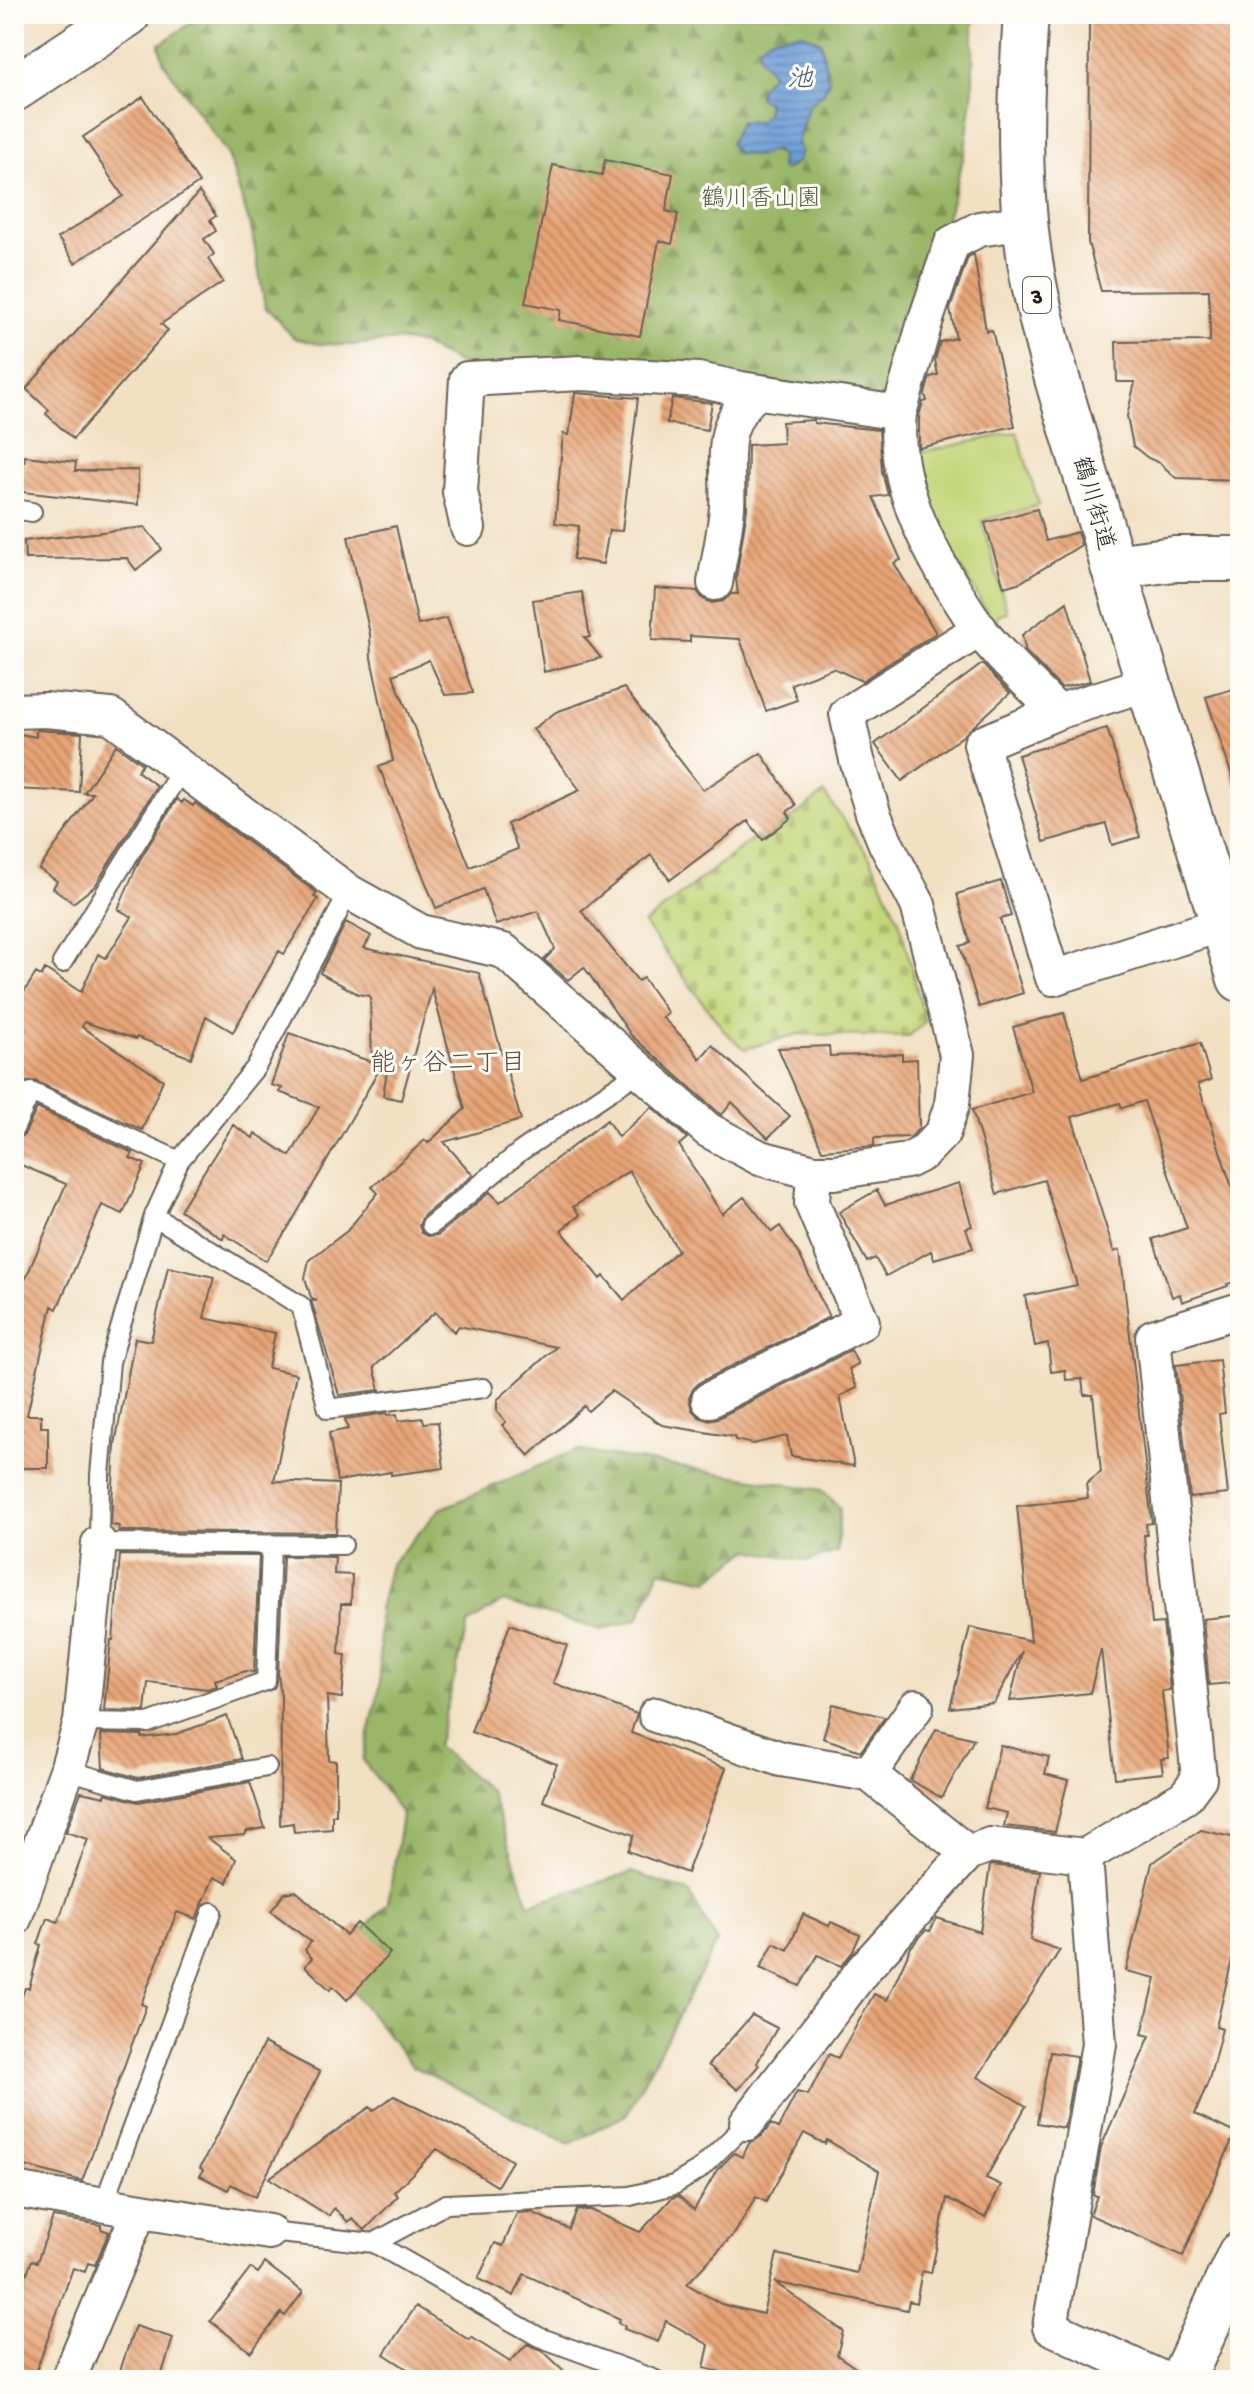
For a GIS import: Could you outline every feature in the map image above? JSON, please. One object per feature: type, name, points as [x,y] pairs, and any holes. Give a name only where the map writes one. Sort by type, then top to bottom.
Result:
[{"type":"main road","points":[[14,89],[128,14]]},
{"type":"main road","name":"鶴川街道","points":[[1026,14],[1021,143],[1025,222],[1032,273],[1048,342],[1113,567],[1240,979]]},
{"type":"main road","points":[[1113,567],[1174,559],[1240,559]]},
{"type":"main road","points":[[1182,2380],[1228,2311],[1240,2254]]},
{"type":"street","points":[[1025,222],[979,229],[952,243],[925,322],[899,413],[898,427],[905,476],[915,511],[934,554],[980,629],[1057,712]]},
{"type":"street","points":[[468,528],[460,492],[467,379],[582,373],[698,380],[899,413]]},
{"type":"street","points":[[715,583],[727,507],[726,440],[736,415],[747,400],[758,392]]},
{"type":"street","points":[[14,711],[45,710],[111,716],[349,892],[421,932],[504,951],[708,1130],[760,1158],[814,1172],[877,1167],[907,1161],[923,1153],[943,1132],[952,1104],[957,1055],[918,905],[873,813],[847,714],[980,629]]},
{"type":"street","points":[[1149,683],[1057,712],[981,744],[1053,978],[1223,924]]},
{"type":"street","points":[[709,1400],[862,1322],[812,1203],[814,1172]]},
{"type":"street","points":[[747,2123],[863,1970],[968,1853],[990,1845],[1085,1856],[1185,1797],[1199,1778],[1153,1337],[1240,1310]]},
{"type":"street","points":[[14,1919],[23,1871],[67,1770],[81,1722],[99,1543]]},
{"type":"street","points":[[869,1774],[916,1707]]},
{"type":"street","points":[[656,1715],[781,1759],[869,1774],[968,1853]]},
{"type":"street","points":[[1085,1856],[1099,2044],[1050,2327],[1165,2380]]},
{"type":"street","points":[[14,2190],[269,2232]]},
{"type":"street","points":[[68,2380],[139,2212]]},
{"type":"lane","points":[[62,963],[183,767]]},
{"type":"lane","points":[[343,1545],[99,1543],[100,1475],[110,1362],[154,1216],[179,1161],[256,1067],[349,892]]},
{"type":"lane","points":[[431,1225],[521,1151],[640,1071]]},
{"type":"lane","points":[[14,1129],[31,1092],[179,1161]]},
{"type":"lane","points":[[154,1216],[301,1306],[328,1409],[483,1388]]},
{"type":"lane","points":[[81,1722],[148,1723],[266,1681],[271,1546]]},
{"type":"lane","points":[[67,1770],[137,1790],[267,1767]]},
{"type":"lane","points":[[103,2206],[212,1912]]},
{"type":"lane","points":[[374,2243],[446,2204],[630,2196],[674,2185],[699,2170],[747,2123]]},
{"type":"lane","points":[[269,2232],[374,2243],[539,2337],[656,2380]]},
{"type":"green space","name":"鶴川香山園","points":[[204,14],[973,14],[973,89],[965,151],[949,211],[887,401],[464,366],[422,344],[396,340],[353,345],[318,344],[294,338],[265,307],[252,232],[228,155],[164,63],[159,45]]},
{"type":"green space","points":[[1017,432],[1039,505],[982,521],[1007,612],[998,614],[995,626],[927,509],[914,454]]},
{"type":"green space","points":[[824,793],[871,859],[900,923],[925,1022],[908,1037],[798,1034],[745,1049],[726,1033],[644,924],[756,836],[762,842]]},
{"type":"green space","points":[[576,1450],[822,1490],[840,1508],[837,1552],[809,1561],[749,1550],[708,1580],[660,1570],[638,1619],[601,1630],[503,1601],[468,1624],[437,1746],[490,1791],[529,1904],[632,1872],[689,1892],[717,1942],[626,2115],[570,2144],[412,2066],[351,1989],[360,1933],[388,1903],[402,1815],[363,1760],[380,1686],[379,1609],[390,1565],[440,1509]]},
{"type":"water","name":"池","points":[[802,33],[821,42],[829,82],[823,93],[808,106],[797,144],[801,151],[797,162],[785,170],[780,167],[781,157],[775,150],[758,156],[736,153],[730,144],[740,121],[758,122],[766,115],[768,102],[758,98],[760,88],[772,73],[760,57],[759,46],[772,37]]},
{"type":"building","points":[[1089,14],[1240,14],[1240,480],[1176,478],[1160,463],[1133,446],[1127,416],[1135,382],[1117,382],[1116,342],[1210,341],[1209,290],[1101,291],[1088,242]]},
{"type":"building","points":[[143,97],[199,183],[75,263],[58,238],[123,196],[83,137]]},
{"type":"building","points":[[605,160],[673,174],[666,211],[678,214],[672,244],[659,241],[640,336],[559,320],[561,310],[525,303],[553,165],[602,175]]},
{"type":"building","points":[[199,192],[216,216],[210,220],[216,231],[204,239],[214,254],[208,259],[223,282],[161,324],[168,330],[73,439],[46,414],[49,410],[26,389]]},
{"type":"building","points":[[974,254],[986,331],[992,330],[1015,426],[919,448],[919,416],[923,402],[927,401],[925,394],[930,377],[938,375],[935,360],[940,342],[956,338],[950,309],[968,257]]},
{"type":"building","points":[[575,393],[638,398],[622,531],[609,530],[603,564],[573,559],[579,526],[555,523],[563,434],[569,435]]},
{"type":"building","points":[[672,398],[712,403],[707,430],[667,423]]},
{"type":"building","points":[[814,420],[814,423],[879,430],[882,472],[888,495],[873,497],[901,560],[894,563],[936,633],[862,681],[833,668],[791,684],[797,700],[766,711],[740,639],[690,636],[690,642],[652,640],[655,588],[697,591],[703,599],[712,603],[738,594],[736,579],[747,509],[748,445],[783,443],[782,422]]},
{"type":"building","points":[[25,456],[76,462],[75,471],[138,470],[138,505],[14,491],[14,473],[23,472]]},
{"type":"building","points":[[1037,509],[1046,541],[1077,532],[1081,545],[1021,582],[1004,587],[985,523]]},
{"type":"building","points":[[396,526],[418,625],[447,618],[473,693],[445,695],[429,660],[393,675],[470,867],[518,849],[507,824],[580,790],[533,729],[556,712],[624,688],[703,790],[761,753],[796,805],[787,812],[791,818],[763,840],[748,821],[670,880],[651,855],[581,911],[638,981],[643,978],[668,1013],[662,1017],[700,1059],[712,1045],[790,1116],[768,1138],[732,1102],[722,1115],[719,1113],[631,1035],[584,967],[568,980],[544,960],[555,949],[538,911],[496,925],[483,889],[436,908],[379,767],[393,761],[371,658],[370,634],[348,537]]},
{"type":"building","points":[[145,527],[162,549],[136,570],[127,558],[25,559],[24,541]]},
{"type":"building","points":[[582,592],[590,637],[584,637],[601,658],[544,672],[533,600]]},
{"type":"building","points":[[1067,602],[1090,681],[1061,688],[1026,652],[1022,635]]},
{"type":"building","points":[[982,664],[1010,693],[964,735],[902,781],[875,744]]},
{"type":"building","points":[[1240,687],[1240,784],[1235,785],[1206,697]]},
{"type":"building","points":[[1107,728],[1140,837],[1112,845],[1106,824],[1044,842],[1018,755]]},
{"type":"building","points":[[36,730],[82,733],[79,792],[14,789],[14,733],[36,737]]},
{"type":"building","points":[[116,745],[142,764],[137,771],[157,786],[95,886],[73,903],[53,888],[57,881],[39,869],[93,793],[84,793]]},
{"type":"building","points":[[177,799],[193,806],[195,803],[317,893],[314,897],[318,899],[284,954],[279,951],[233,1032],[206,1016],[191,1058],[137,1037],[84,1022],[82,1027],[163,1080],[142,1130],[35,1081],[24,1083],[14,1100],[14,1008],[36,973],[41,976],[45,969],[81,992],[98,954],[106,958],[132,917],[118,909],[139,861]]},
{"type":"building","points":[[1001,881],[1011,916],[1000,919],[1023,993],[979,1007],[960,946],[970,943],[957,894]]},
{"type":"building","points":[[346,922],[371,936],[364,948],[479,973],[521,1120],[444,1142],[473,1175],[423,1216],[419,1226],[422,1233],[428,1236],[438,1235],[490,1192],[500,1202],[607,1120],[618,1137],[652,1107],[687,1138],[679,1145],[722,1214],[744,1197],[772,1232],[780,1226],[800,1256],[829,1317],[700,1382],[689,1398],[692,1410],[707,1420],[718,1418],[851,1350],[858,1364],[849,1369],[857,1388],[840,1396],[854,1466],[791,1456],[787,1436],[753,1444],[735,1440],[734,1437],[662,1425],[611,1391],[588,1411],[584,1406],[529,1456],[502,1425],[506,1422],[497,1411],[497,1400],[556,1347],[459,1326],[454,1332],[435,1312],[374,1367],[380,1390],[339,1395],[311,1300],[317,1301],[311,1297],[305,1278],[309,1260],[347,1231],[378,1193],[372,1187],[465,1109],[432,989],[401,1100],[383,1096],[390,1051],[266,1261],[224,1234],[223,1239],[180,1210],[233,1125],[253,1138],[255,1133],[290,1156],[319,1107],[279,1092],[282,1088],[271,1085],[289,1033],[372,1062],[370,996],[358,994],[320,973]],"holes":[[[629,1171],[678,1250],[624,1300],[604,1276],[601,1279],[561,1230],[580,1215],[573,1207]]]},
{"type":"building","points":[[1064,1013],[1083,1079],[1200,1043],[1211,1080],[1198,1084],[1240,1212],[1240,1280],[1182,1302],[1180,1294],[1172,1297],[1153,1239],[1187,1228],[1144,1101],[1122,1108],[1120,1103],[1072,1117],[1114,1252],[1120,1250],[1152,1523],[1146,1524],[1147,1535],[1144,1535],[1152,1624],[1163,1623],[1170,1690],[1162,1691],[1169,1758],[1161,1759],[1163,1773],[1115,1778],[1101,1649],[1090,1693],[1010,1701],[1022,1651],[994,1703],[950,1708],[970,1627],[1031,1641],[1017,1506],[1088,1498],[1086,1484],[1101,1472],[1093,1395],[1084,1395],[1082,1379],[1066,1380],[1065,1370],[1051,1372],[1048,1343],[1035,1346],[1025,1296],[1077,1285],[1044,1180],[997,1194],[972,1110],[1032,1092],[1013,1027]]},
{"type":"building","points":[[829,1046],[830,1056],[902,1054],[902,1060],[917,1059],[919,1128],[911,1137],[874,1138],[874,1146],[822,1150],[778,1048]]},
{"type":"building","points":[[37,1108],[133,1153],[130,1158],[145,1164],[123,1214],[102,1205],[57,1309],[52,1306],[27,1415],[41,1415],[41,1427],[48,1427],[48,1468],[14,1468],[14,1319],[22,1287],[66,1184],[14,1162],[14,1141],[24,1135]]},
{"type":"building","points":[[959,1183],[972,1226],[966,1228],[973,1248],[934,1259],[931,1251],[886,1276],[875,1258],[867,1262],[839,1212],[877,1190],[885,1205]]},
{"type":"building","points":[[168,1267],[214,1277],[204,1318],[275,1333],[268,1368],[296,1374],[274,1481],[338,1484],[336,1533],[119,1531],[119,1526],[111,1525],[115,1444],[135,1338],[151,1341]]},
{"type":"building","points":[[1219,1360],[1225,1413],[1219,1414],[1228,1494],[1190,1498],[1176,1365]]},
{"type":"building","points":[[397,1414],[398,1421],[423,1418],[424,1423],[438,1422],[444,1468],[391,1475],[391,1472],[337,1481],[329,1433],[348,1429],[345,1419]]},
{"type":"building","points":[[120,1555],[259,1556],[254,1672],[246,1671],[215,1680],[217,1686],[208,1689],[148,1682],[145,1711],[104,1710]]},
{"type":"building","points":[[283,1556],[335,1557],[334,1574],[352,1575],[351,1604],[341,1604],[339,1654],[346,1655],[342,1698],[327,1696],[329,1760],[336,1761],[336,1815],[332,1815],[332,1829],[294,1832],[293,1823],[280,1825],[281,1697],[278,1675]]},
{"type":"building","points":[[1240,1615],[1240,1682],[1209,1685],[1203,1619]]},
{"type":"building","points":[[510,1624],[567,1645],[553,1683],[637,1714],[631,1733],[726,1768],[687,1873],[628,1851],[634,1835],[543,1801],[557,1764],[471,1732]]},
{"type":"building","points":[[833,1704],[885,1717],[861,1751],[823,1738]]},
{"type":"building","points":[[227,1716],[242,1759],[138,1778],[103,1768],[101,1734],[142,1735],[142,1738],[176,1734]]},
{"type":"building","points":[[936,1729],[974,1739],[942,1798],[910,1780]]},
{"type":"building","points":[[1000,1745],[1049,1757],[1045,1774],[1068,1780],[1055,1832],[1004,1826],[1007,1813],[985,1808]]},
{"type":"building","points":[[250,1782],[265,1828],[247,1831],[245,1835],[208,1838],[236,1859],[227,1883],[214,1877],[196,1919],[177,1912],[141,2004],[146,2006],[82,2181],[14,2163],[14,2018],[25,1988],[29,1988],[47,1918],[58,1922],[88,1839],[66,1832],[81,1792],[105,1797],[105,1793],[138,1802]]},
{"type":"building","points":[[1201,1830],[1240,1839],[1240,1926],[1216,2027],[1222,2029],[1209,2080],[1195,2114],[1235,2133],[1183,2256],[1090,2215],[1097,2196],[1093,2195],[1101,2147],[1150,2036],[1142,2034],[1156,1978],[1126,1971],[1152,1863]]},
{"type":"building","points":[[990,1866],[1040,1871],[1030,1940],[1060,1950],[978,2077],[1026,2106],[986,2178],[1001,2185],[985,2218],[947,2198],[931,2273],[922,2271],[916,2303],[909,2301],[907,2310],[774,2282],[843,2331],[837,2355],[873,2380],[754,2380],[704,2368],[709,2345],[666,2321],[658,2342],[624,2329],[625,2326],[618,2323],[620,2319],[524,2274],[514,2296],[478,2279],[495,2243],[503,2246],[517,2213],[531,2212],[569,2229],[577,2210],[591,2210],[640,2232],[672,2198],[679,2196],[694,2210],[717,2170],[734,2153],[742,2157],[750,2142],[762,2136],[771,2124],[778,2128],[797,2092],[808,2095],[829,2054],[838,2058],[874,1994],[887,2000],[911,1947],[926,1930],[930,1931],[937,1918],[980,1932]],"holes":[[[804,2133],[825,2144],[827,2140],[879,2171],[857,2273],[777,2254],[763,2314],[721,2304],[687,2284],[735,2233],[756,2197],[766,2202]]]},
{"type":"building","points":[[296,1891],[346,1935],[357,1923],[390,1953],[347,2000],[333,1986],[330,1990],[305,1966],[312,1958],[305,1950],[311,1942],[271,1911],[285,1893]]},
{"type":"building","points":[[803,1914],[860,1935],[841,1966],[818,1955],[800,1986],[760,1968],[774,1943],[788,1950]]},
{"type":"building","points":[[752,2015],[777,2028],[757,2063],[759,2065],[738,2090],[708,2065]]},
{"type":"building","points":[[264,2043],[320,2072],[255,2197],[231,2184],[228,2190],[200,2176],[203,2170],[200,2168]]},
{"type":"building","points":[[1050,2052],[1077,2056],[1064,2128],[1037,2123]]},
{"type":"building","points":[[394,2096],[466,2132],[512,2161],[497,2186],[437,2149],[394,2192],[398,2196],[365,2230],[352,2219],[348,2222],[334,2208],[329,2216],[269,2178],[370,2107],[373,2111]]},
{"type":"building","points":[[53,2217],[101,2225],[101,2229],[109,2232],[95,2265],[88,2263],[85,2272],[73,2268],[33,2380],[14,2380],[14,2306],[32,2260],[37,2262]]},
{"type":"building","points":[[265,2263],[303,2292],[285,2316],[281,2313],[251,2352],[210,2321],[251,2268],[258,2273]]},
{"type":"building","points":[[416,2306],[510,2362],[527,2344],[543,2351],[574,2380],[424,2380],[384,2354]]},
{"type":"building","points":[[135,2326],[173,2338],[160,2380],[117,2380]]},
{"type":"district","name":"能ヶ谷二丁目","points":[[448,1061]]}]
